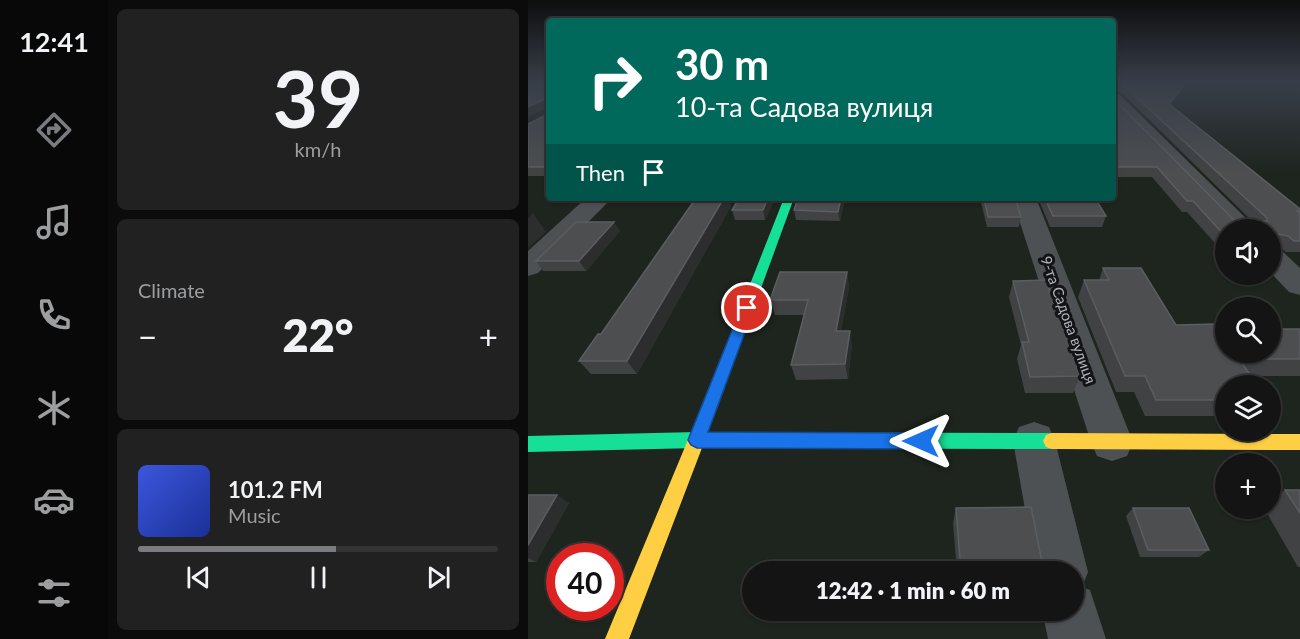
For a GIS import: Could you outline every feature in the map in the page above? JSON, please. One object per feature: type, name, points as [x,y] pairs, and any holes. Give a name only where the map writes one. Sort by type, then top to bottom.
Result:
[{"type":"street","points":[[1128,112],[1234,219]]},
{"type":"street","points":[[528,267],[597,201]]},
{"type":"street","points":[[617,639],[697,440],[788,201]]},
{"type":"street","name":"9-та Садова вулиця","points":[[1025,201],[1112,442]]},
{"type":"street","points":[[1281,266],[1300,285]]},
{"type":"street","points":[[528,444],[697,440],[1300,442]]},
{"type":"street","points":[[1034,441],[1060,561]]},
{"type":"street","points":[[1073,621],[1077,639]]},
{"type":"shaded area","points":[[528,112],[546,112],[546,201],[1116,201],[1116,112],[1300,112],[1300,639],[528,639]]},
{"type":"building","points":[[1116,112],[1127,112],[1233,219],[1215,219],[1215,225],[1193,201],[1187,201],[1157,167],[1116,167]]},
{"type":"building","points":[[1152,112],[1179,112],[1300,209],[1297,211],[1300,213],[1300,241],[1294,241],[1288,236],[1281,235],[1281,219],[1267,219]]},
{"type":"building","points":[[546,115],[546,167],[528,167],[528,124]]},
{"type":"building","points":[[694,201],[722,201],[627,361],[579,361],[598,334],[601,334]]},
{"type":"building","points":[[737,201],[767,201],[763,210],[732,210]]},
{"type":"building","points":[[797,201],[840,201],[838,212],[794,210]]},
{"type":"building","points":[[985,201],[1016,201],[1021,217],[988,217]]},
{"type":"building","points":[[1046,201],[1097,201],[1106,216],[1053,216]]},
{"type":"building","points":[[576,222],[614,222],[579,261],[536,261]]},
{"type":"building","points":[[1103,268],[1141,268],[1176,325],[1215,324],[1215,363],[1242,363],[1250,375],[1215,375],[1215,400],[1156,400],[1145,376],[1125,376],[1084,280],[1109,280]]},
{"type":"building","points":[[780,272],[847,272],[836,331],[850,331],[845,364],[791,365],[808,300],[770,300]]},
{"type":"building","points":[[1046,280],[1080,376],[1030,377],[1022,342],[1029,342],[1013,281]]},
{"type":"building","points":[[1281,329],[1300,329],[1300,359],[1281,359]]},
{"type":"building","points":[[1285,490],[1300,490],[1300,513]]},
{"type":"building","points":[[528,495],[557,495],[528,545]]},
{"type":"building","points":[[1031,507],[1042,561],[960,561],[956,508]]},
{"type":"building","points":[[1133,508],[1189,508],[1209,550],[1148,550]]},
{"type":"traffic: fast","points":[[710,406],[788,201]]},
{"type":"traffic: fast","points":[[528,444],[697,440],[1052,441]]},
{"type":"traffic: slow","points":[[617,639],[710,406]]},
{"type":"traffic: slow","points":[[1052,441],[1300,442]]},
{"type":"route","points":[[747,308],[697,440],[921,441]]}]
